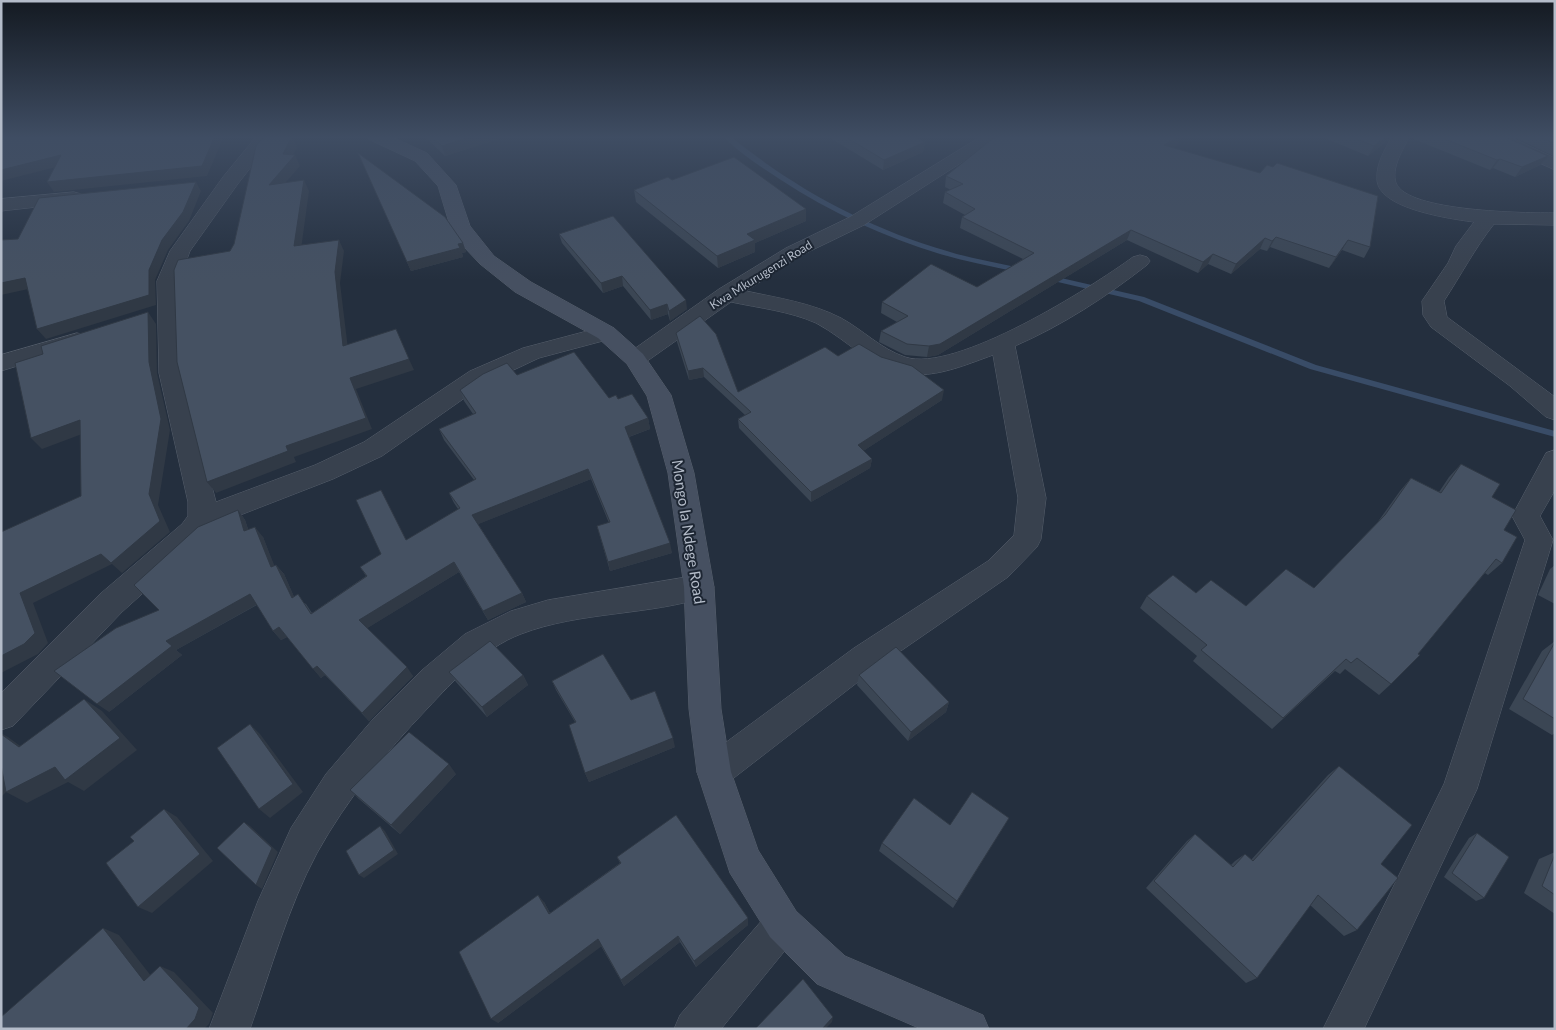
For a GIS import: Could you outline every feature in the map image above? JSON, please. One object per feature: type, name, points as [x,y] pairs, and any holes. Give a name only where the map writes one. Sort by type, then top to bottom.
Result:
[{"type":"street","points":[[202,518],[202,502],[171,373],[160,313],[168,281],[180,251],[219,184]]},
{"type":"street","name":"Mongo la Ndege Road","points":[[446,184],[460,226],[487,260],[523,287],[606,333],[635,359],[659,396],[681,473],[699,587],[705,708],[714,772],[743,860],[783,924],[831,970],[969,1029]]},
{"type":"street","name":"Kwa Mkurugenzi Road","points":[[635,359],[727,294],[794,252],[857,221],[917,184]]},
{"type":"street","points":[[1388,184],[1391,191],[1401,198],[1445,212],[1488,218],[1555,218]]},
{"type":"street","points":[[1,205],[91,196]]},
{"type":"street","points":[[1488,218],[1466,246],[1458,263],[1433,301],[1434,315],[1439,322],[1518,380],[1555,411]]},
{"type":"street","points":[[727,294],[790,308],[833,322],[866,348],[896,362],[920,368],[936,366],[1002,344],[1075,308],[1104,290],[1140,261]]},
{"type":"street","points":[[1,715],[111,603],[192,532],[202,518],[324,472],[373,449],[478,377],[522,357],[606,333]]},
{"type":"street","points":[[1,363],[95,334]]},
{"type":"street","points":[[714,772],[865,658],[998,569],[1027,539],[1032,498],[1002,344]]},
{"type":"street","points":[[1343,1029],[1460,789],[1547,544],[1526,516],[1548,478],[1555,460]]},
{"type":"street","points":[[229,1029],[277,901],[304,841],[338,786],[386,729],[432,681],[476,643],[511,624],[548,613],[699,587]]},
{"type":"street","points":[[694,1029],[783,924]]},
{"type":"building","points":[[176,184],[195,184],[183,212],[162,240],[149,270],[149,295],[37,329],[25,278],[1,283],[1,240],[18,239],[39,198]]},
{"type":"building","points":[[247,184],[303,184],[294,246],[339,240],[335,272],[343,346],[396,329],[409,359],[350,378],[366,418],[286,446],[288,451],[207,482],[177,362],[174,270],[178,260],[230,251],[234,244]]},
{"type":"building","points":[[372,184],[400,184],[445,217],[463,243],[458,244],[460,248],[407,262]]},
{"type":"building","points":[[650,184],[771,184],[806,209],[747,234],[755,240],[717,256],[634,190]]},
{"type":"building","points":[[963,184],[1341,184],[1378,196],[1370,247],[1348,240],[1336,257],[1276,237],[1272,241],[1265,238],[1236,264],[1213,254],[1203,262],[1131,230],[940,344],[929,346],[907,344],[881,331],[908,316],[882,302],[931,264],[977,287],[1034,253],[962,217],[975,209],[945,192]]},
{"type":"building","points":[[613,216],[686,300],[669,311],[667,304],[650,310],[622,276],[601,283],[559,234]]},
{"type":"building","points":[[148,312],[149,362],[161,419],[149,494],[160,521],[111,563],[101,554],[20,593],[35,633],[24,644],[1,656],[1,532],[81,496],[80,420],[31,438],[15,363],[43,354],[41,346]]},
{"type":"building","points":[[700,316],[716,334],[738,392],[825,347],[838,356],[859,344],[881,357],[912,366],[944,390],[858,445],[872,459],[811,492],[738,419],[751,412],[703,368],[688,371],[676,333]]},
{"type":"building","points":[[574,352],[609,398],[616,395],[618,399],[632,394],[648,418],[625,427],[670,543],[608,562],[597,526],[610,522],[588,469],[472,515],[522,593],[483,611],[454,562],[359,620],[407,667],[362,713],[317,666],[313,669],[279,627],[273,631],[250,594],[166,641],[172,646],[97,704],[54,671],[116,628],[159,610],[134,585],[198,527],[238,510],[244,531],[255,527],[271,567],[276,565],[292,598],[298,594],[311,614],[367,576],[360,567],[381,554],[356,500],[381,490],[406,540],[460,508],[449,493],[476,479],[439,429],[476,413],[460,390],[483,374],[507,363],[517,375]]},
{"type":"building","points":[[1461,464],[1500,484],[1492,497],[1516,510],[1504,530],[1517,537],[1502,563],[1496,559],[1418,654],[1420,655],[1391,684],[1357,658],[1351,663],[1346,659],[1283,718],[1201,650],[1207,645],[1147,596],[1173,575],[1196,593],[1211,580],[1246,606],[1286,569],[1314,588],[1385,515],[1411,478],[1441,493]]},
{"type":"building","points":[[490,641],[523,675],[482,707],[449,672]]},
{"type":"building","points":[[1555,642],[1555,719],[1523,699]]},
{"type":"building","points":[[896,647],[949,702],[911,732],[859,675]]},
{"type":"building","points":[[603,654],[631,700],[655,691],[673,738],[585,773],[569,725],[576,722],[552,681]]},
{"type":"building","points":[[84,699],[120,738],[65,780],[55,767],[6,792],[1,765],[1,734],[19,747]]},
{"type":"building","points":[[250,724],[293,784],[259,809],[217,748]]},
{"type":"building","points":[[409,732],[449,764],[391,825],[350,790]]},
{"type":"building","points":[[1339,766],[1412,825],[1381,864],[1398,878],[1357,930],[1318,895],[1257,978],[1154,881],[1195,834],[1233,867],[1245,854],[1253,861]]},
{"type":"building","points":[[972,792],[1009,818],[957,901],[882,843],[914,798],[950,825]]},
{"type":"building","points":[[164,809],[200,854],[138,907],[106,863],[134,841],[130,837]]},
{"type":"building","points":[[676,815],[748,918],[694,961],[678,936],[621,980],[598,939],[491,1019],[459,952],[538,895],[549,914],[621,863],[617,857]]},
{"type":"building","points":[[244,822],[272,848],[256,885],[217,848]]},
{"type":"building","points":[[380,826],[394,850],[359,875],[346,851]]},
{"type":"building","points":[[1477,833],[1509,857],[1484,898],[1452,873]]},
{"type":"building","points":[[1555,854],[1555,895],[1542,886]]},
{"type":"building","points":[[103,928],[144,981],[160,966],[199,1008],[195,1019],[186,1029],[1,1029],[1,1017]]},
{"type":"building","points":[[803,979],[833,1017],[822,1029],[755,1029]]},
{"type":"waterway","points":[[792,184],[850,216],[904,239],[965,259],[1022,271]]},
{"type":"waterway","points":[[1048,277],[1141,299],[1313,367],[1555,434]]}]
